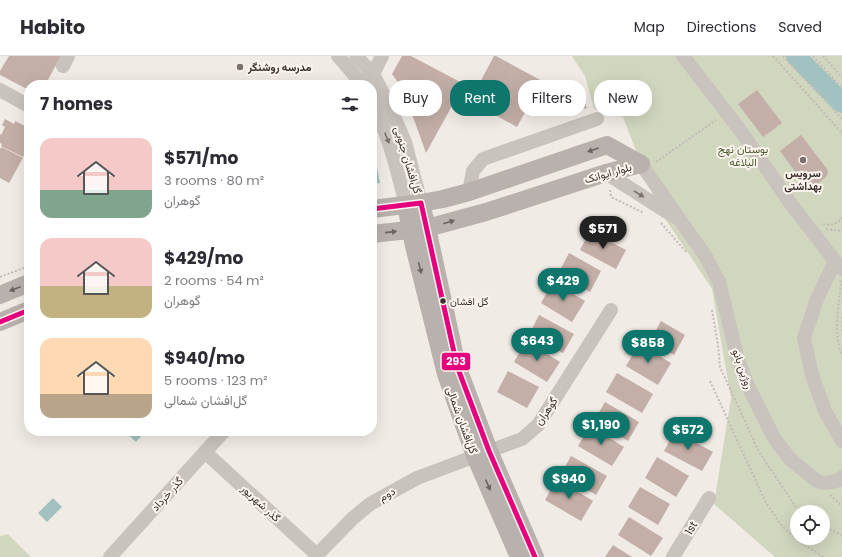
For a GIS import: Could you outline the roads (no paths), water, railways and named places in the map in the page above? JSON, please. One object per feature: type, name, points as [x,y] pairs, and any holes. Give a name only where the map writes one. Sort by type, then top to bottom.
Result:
[{"type":"main road","name":"بلوار ایوانک","points":[[377,208],[443,199],[607,146],[643,166]]},
{"type":"main road","name":"بلوار ایوانک","points":[[377,233],[419,229],[486,212],[606,173],[643,166]]},
{"type":"main road","name":"گل‌افشان شمالی","points":[[413,204],[446,374],[482,453],[535,557]]},
{"type":"main road","points":[[0,295],[24,285]]},
{"type":"main road","points":[[0,322],[24,312]]},
{"type":"main road","name":"گل‌افشان شمالی","points":[[482,453],[519,557]]},
{"type":"street","name":"گل‌افشان جنوبی","points":[[338,56],[365,80]]},
{"type":"street","name":"گل‌افشان جنوبی","points":[[356,56],[366,80]]},
{"type":"street","points":[[367,80],[382,56]]},
{"type":"street","points":[[683,56],[727,112],[791,204],[839,266],[817,299],[804,338],[812,375],[825,411],[842,441]]},
{"type":"street","points":[[0,90],[24,103]]},
{"type":"street","name":"گل‌افشان جنوبی","points":[[377,92],[389,105],[405,142],[413,204]]},
{"type":"street","name":"گل‌افشان جنوبی","points":[[377,111],[413,204]]},
{"type":"street","points":[[468,192],[473,171],[483,159],[596,119]]},
{"type":"street","name":"روژین بانو","points":[[643,166],[706,257],[719,282],[738,360],[748,386],[774,438],[790,459],[817,481],[824,483],[832,482],[839,480],[842,477]]},
{"type":"street","points":[[606,173],[680,220]]},
{"type":"street","name":"گوهران","points":[[482,453],[522,440],[538,425],[611,310]]},
{"type":"street","name":"گذر خرداد","points":[[110,557],[219,436]]},
{"type":"street","name":"گذر شهریور","points":[[205,452],[316,556]]},
{"type":"street","name":"دوم","points":[[316,556],[352,518],[370,504],[417,478],[482,453]]},
{"type":"street","name":"1st","points":[[673,557],[709,498]]},
{"type":"water","points":[[377,168],[380,183],[377,183]]},
{"type":"water","points":[[129,436],[141,436],[136,442]]},
{"type":"water","points":[[53,498],[62,507],[47,522],[38,513]]},
{"type":"waterway","points":[[796,56],[842,103]]},
{"type":"place","name":"مدرسه روشنگر","points":[[240,67]]},
{"type":"place","name":"سرویس بهداشتی","points":[[803,160]]},
{"type":"place","name":"گل افشان","points":[[443,301]]},
{"type":"park label","name":"بوستان نهج البلاغه","points":[[743,155]]}]
